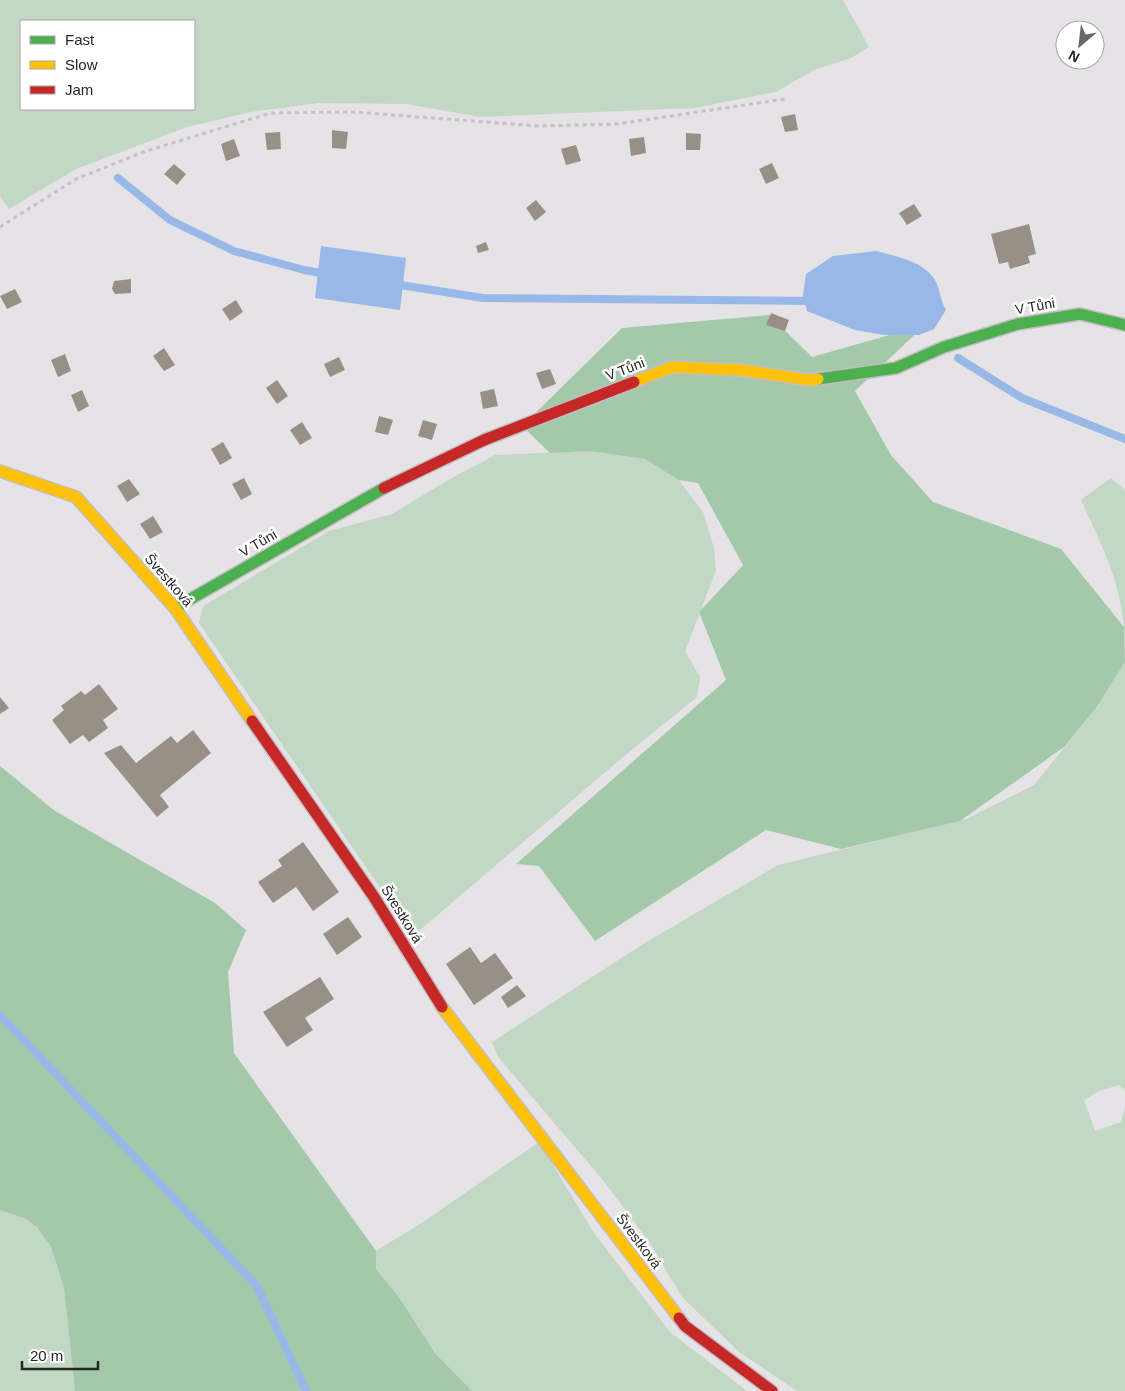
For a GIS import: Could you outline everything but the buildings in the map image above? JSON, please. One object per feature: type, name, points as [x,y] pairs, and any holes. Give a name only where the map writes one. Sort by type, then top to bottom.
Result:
[{"type":"street","name":"V Tůni","points":[[175,608],[366,497],[484,440],[672,366],[741,370],[810,380],[896,368],[944,347],[1018,324],[1080,314],[1125,325]]},
{"type":"street","name":"Švestková","points":[[0,470],[76,497],[175,608],[374,897],[445,1012],[685,1326],[772,1391]]},
{"type":"path","points":[[0,227],[76,179],[146,151],[272,114],[353,112],[538,126],[617,124],[785,99]]},
{"type":"green space","points":[[0,0],[843,0],[869,47],[851,58],[814,70],[776,92],[694,108],[481,117],[406,104],[319,103],[251,112],[187,127],[76,169],[9,209],[0,196]]},
{"type":"green space","points":[[769,315],[812,357],[925,325],[855,391],[891,455],[933,502],[1061,549],[1124,627],[1125,662],[1096,708],[1064,747],[960,821],[841,849],[766,830],[595,941],[539,866],[516,864],[726,680],[699,612],[743,565],[698,483],[679,480],[645,459],[589,451],[550,453],[522,426],[622,328]]},
{"type":"green space","points":[[589,451],[645,459],[678,479],[703,512],[714,548],[716,571],[685,651],[700,677],[697,697],[623,757],[413,936],[199,623],[203,606],[329,531],[392,514],[448,480],[495,455]]},
{"type":"green space","points":[[1111,478],[1125,490],[1125,645],[1124,624],[1117,587],[1105,553],[1081,500]]},
{"type":"green space","points":[[1125,662],[1125,1090],[1119,1085],[1099,1091],[1084,1100],[1095,1131],[1121,1122],[1125,1106],[1125,1391],[797,1391],[739,1352],[682,1297],[650,1243],[602,1179],[498,1057],[492,1042],[643,944],[778,865],[967,819],[1034,785],[1096,708]]},
{"type":"green space","points":[[0,766],[55,811],[215,903],[246,930],[228,972],[234,1053],[376,1251],[376,1269],[399,1297],[435,1353],[472,1391],[75,1391],[64,1288],[51,1247],[37,1227],[26,1219],[0,1210]]},
{"type":"green space","points":[[539,1142],[594,1233],[670,1332],[747,1391],[472,1391],[435,1353],[399,1297],[376,1269],[376,1251],[423,1222]]},
{"type":"green space","points":[[0,1210],[26,1219],[37,1227],[51,1247],[64,1288],[75,1391],[0,1391]]},
{"type":"water","points":[[321,246],[406,258],[400,310],[315,298]]},
{"type":"water","points":[[876,251],[916,264],[930,273],[935,280],[946,310],[934,329],[919,335],[884,335],[855,330],[807,311],[803,295],[806,274],[833,256]]},
{"type":"waterway","points":[[118,178],[170,220],[234,251],[326,274]]},
{"type":"waterway","points":[[394,284],[483,298],[814,301]]},
{"type":"waterway","points":[[958,358],[1022,398],[1125,439]]},
{"type":"waterway","points":[[0,1015],[257,1286],[306,1391]]},
{"type":"traffic: fast","points":[[818,379],[896,368],[944,347],[1018,324],[1080,314],[1125,325]]},
{"type":"traffic: fast","points":[[175,608],[384,488]]},
{"type":"traffic: slow","points":[[634,382],[672,367],[741,370],[810,380],[818,379]]},
{"type":"traffic: slow","points":[[0,471],[76,497],[175,608],[252,721]]},
{"type":"traffic: slow","points":[[442,1007],[679,1318]]},
{"type":"traffic: jam","points":[[384,488],[484,440],[634,382]]},
{"type":"traffic: jam","points":[[252,721],[374,897],[442,1007]]},
{"type":"traffic: jam","points":[[679,1318],[685,1326],[772,1391]]}]
